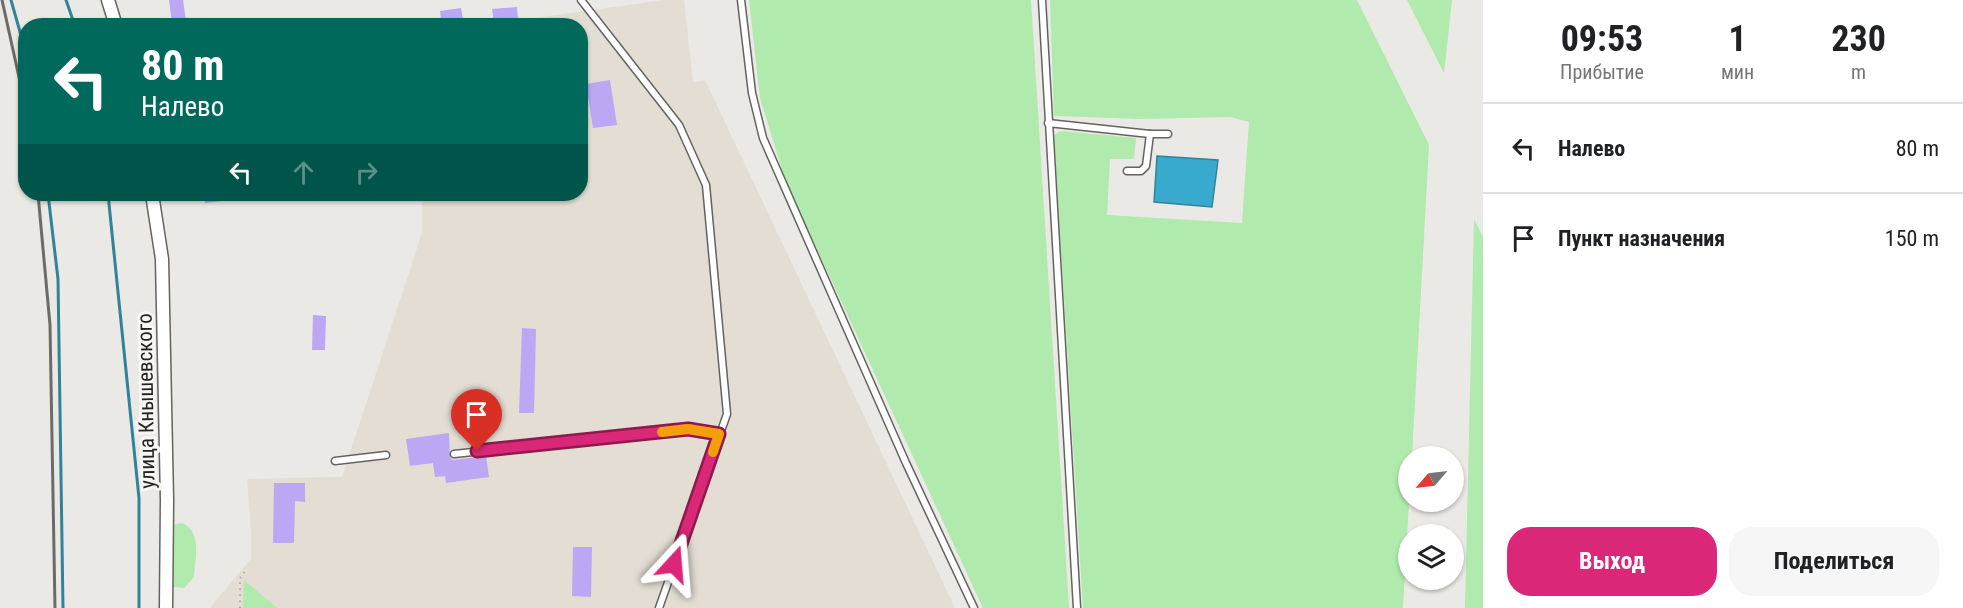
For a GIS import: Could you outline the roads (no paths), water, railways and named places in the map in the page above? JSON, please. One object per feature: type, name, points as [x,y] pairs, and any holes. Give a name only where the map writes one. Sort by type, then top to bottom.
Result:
[{"type":"street","points":[[108,0],[114,18]]},
{"type":"street","name":"улица Кнышевского","points":[[153,201],[162,259],[167,500],[166,608]]},
{"type":"lane","points":[[581,0],[679,125],[706,185],[727,414],[659,608]]},
{"type":"lane","points":[[741,0],[752,93],[763,138],[906,463],[974,608]]},
{"type":"lane","points":[[1042,0],[1077,608]]},
{"type":"lane","points":[[1048,123],[1168,134]]},
{"type":"lane","points":[[1127,171],[1141,171],[1146,166],[1150,134]]},
{"type":"lane","points":[[454,454],[688,429],[719,434]]},
{"type":"lane","points":[[335,461],[386,455]]},
{"type":"water","points":[[1157,156],[1218,160],[1212,207],[1154,202]]},
{"type":"waterway","points":[[11,0],[18,25]]},
{"type":"waterway","points":[[66,0],[72,18]]},
{"type":"waterway","points":[[49,201],[58,279],[63,608]]},
{"type":"waterway","points":[[109,201],[139,498],[139,608]]},
{"type":"railway","points":[[2,0],[18,73]]},
{"type":"railway","points":[[39,201],[50,325],[55,608]]}]
